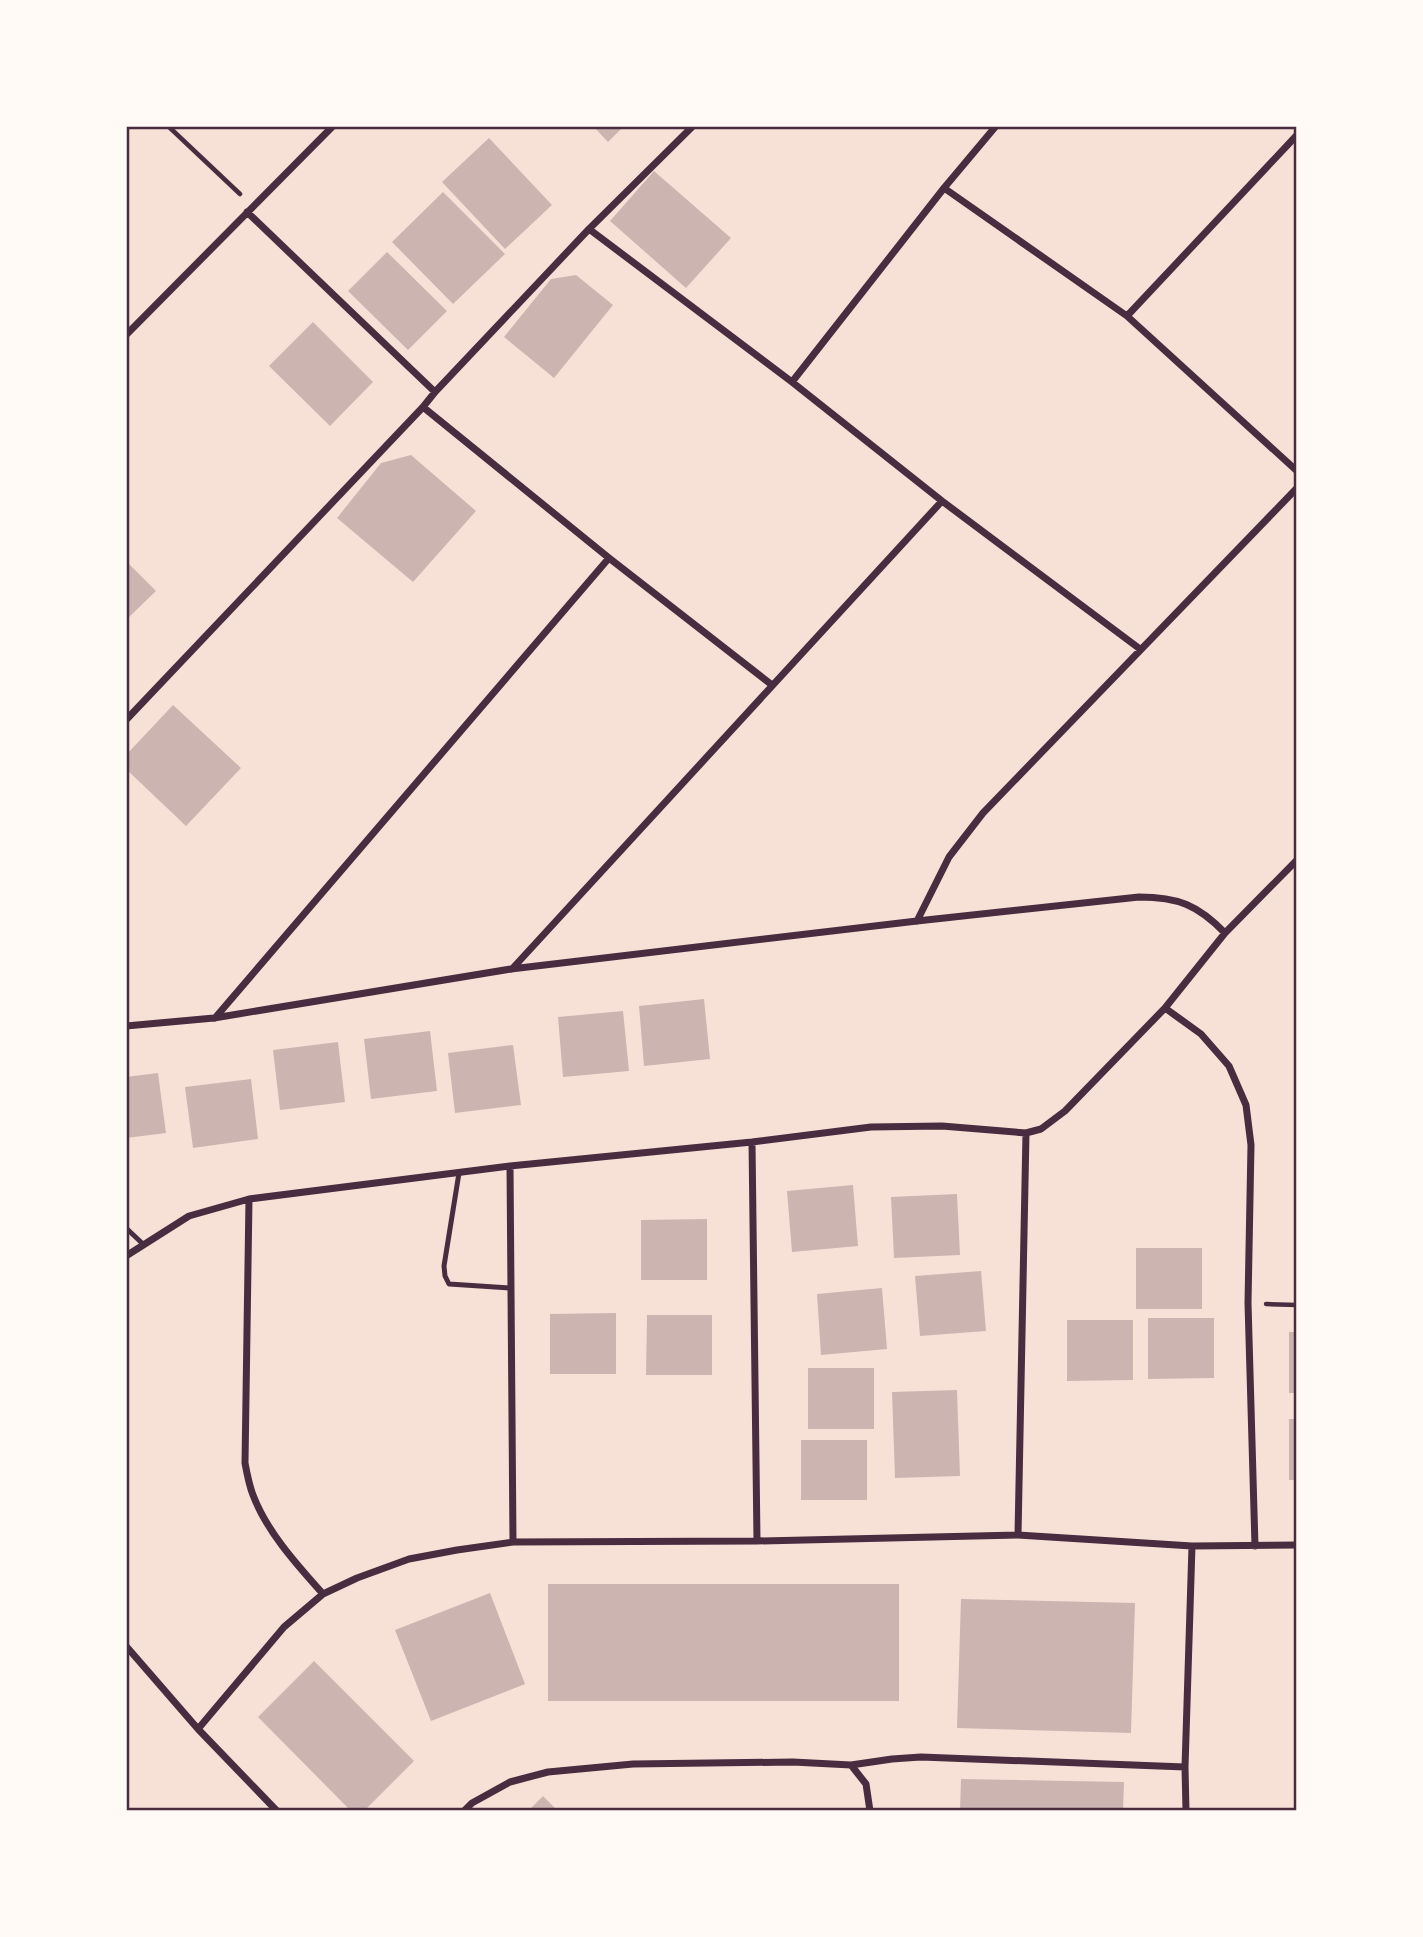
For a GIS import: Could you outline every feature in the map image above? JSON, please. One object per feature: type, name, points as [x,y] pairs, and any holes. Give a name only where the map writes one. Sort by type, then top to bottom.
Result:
[{"type":"street","points":[[126,335],[333,126]]},
{"type":"street","points":[[126,720],[589,229],[693,126]]},
{"type":"street","points":[[792,382],[996,126]]},
{"type":"street","points":[[1127,316],[1297,135]]},
{"type":"street","points":[[944,188],[1127,316],[1297,471]]},
{"type":"street","points":[[247,212],[435,392]]},
{"type":"street","points":[[589,229],[792,382],[942,502],[1140,649]]},
{"type":"street","points":[[424,407],[609,558],[772,685]]},
{"type":"street","points":[[918,921],[936,882],[965,835],[983,813],[1297,488]]},
{"type":"street","points":[[511,969],[942,502]]},
{"type":"street","points":[[214,1018],[609,558]]},
{"type":"street","points":[[126,1256],[189,1216],[249,1199],[510,1166],[835,1131],[906,1126],[1026,1133],[1041,1129],[1053,1122],[1165,1008],[1226,933],[1297,860]]},
{"type":"street","points":[[126,1026],[214,1018],[511,969],[1139,897],[1157,897],[1193,906],[1226,933]]},
{"type":"street","points":[[1165,1008],[1201,1034],[1229,1066],[1246,1105],[1251,1145],[1248,1303],[1255,1546]]},
{"type":"street","points":[[1018,1535],[1026,1133]]},
{"type":"street","points":[[752,1142],[757,1541]]},
{"type":"street","points":[[510,1166],[513,1542]]},
{"type":"street","points":[[249,1199],[244,1463],[253,1496],[270,1527],[289,1556],[323,1594]]},
{"type":"street","points":[[198,1729],[284,1627],[323,1594],[409,1559],[513,1542],[757,1541],[1018,1535],[1192,1546],[1297,1545]]},
{"type":"street","points":[[1186,1811],[1192,1546]]},
{"type":"street","points":[[126,1646],[198,1729],[277,1811]]},
{"type":"street","points":[[464,1811],[472,1803],[510,1782],[548,1772],[647,1764],[793,1762],[851,1765],[921,1757],[1185,1767]]},
{"type":"street","points":[[851,1765],[866,1784],[870,1811]]},
{"type":"lane","points":[[458,1173],[444,1266],[445,1276],[450,1284],[511,1289]]},
{"type":"lane","points":[[126,1228],[144,1245]]},
{"type":"path","points":[[168,126],[253,207]]},
{"type":"path","points":[[1248,1303],[1297,1305]]},
{"type":"building","points":[[593,126],[624,126],[608,142]]},
{"type":"building","points":[[489,138],[552,205],[505,249],[442,182]]},
{"type":"building","points":[[654,171],[731,238],[686,288],[610,221]]},
{"type":"building","points":[[443,192],[505,254],[453,304],[392,242]]},
{"type":"building","points":[[387,252],[447,311],[408,350],[348,291]]},
{"type":"building","points":[[576,275],[613,305],[554,378],[504,337],[551,279]]},
{"type":"building","points":[[313,322],[373,382],[330,426],[269,366]]},
{"type":"building","points":[[411,455],[476,511],[413,582],[337,518],[381,463]]},
{"type":"building","points":[[126,561],[156,591],[126,620]]},
{"type":"building","points":[[173,705],[241,768],[186,826],[126,769],[126,755]]},
{"type":"building","points":[[704,999],[710,1059],[644,1066],[639,1006]]},
{"type":"building","points":[[623,1011],[629,1071],[563,1077],[558,1017]]},
{"type":"building","points":[[430,1031],[437,1091],[371,1099],[364,1039]]},
{"type":"building","points":[[338,1042],[345,1102],[280,1110],[273,1050]]},
{"type":"building","points":[[513,1045],[521,1105],[455,1113],[448,1053]]},
{"type":"building","points":[[158,1073],[166,1133],[126,1138],[126,1077]]},
{"type":"building","points":[[251,1079],[258,1139],[193,1148],[185,1087]]},
{"type":"building","points":[[853,1185],[858,1246],[792,1252],[787,1191]]},
{"type":"building","points":[[957,1194],[960,1255],[894,1258],[891,1197]]},
{"type":"building","points":[[707,1219],[707,1280],[641,1280],[641,1220]]},
{"type":"building","points":[[1136,1248],[1202,1248],[1202,1309],[1136,1309]]},
{"type":"building","points":[[981,1271],[986,1331],[920,1336],[915,1276]]},
{"type":"building","points":[[882,1288],[887,1349],[821,1355],[817,1294]]},
{"type":"building","points":[[616,1313],[616,1374],[550,1374],[550,1314]]},
{"type":"building","points":[[647,1315],[712,1315],[712,1375],[646,1375]]},
{"type":"building","points":[[1148,1318],[1214,1318],[1214,1378],[1148,1379]]},
{"type":"building","points":[[1067,1320],[1133,1320],[1133,1380],[1067,1381]]},
{"type":"building","points":[[1289,1332],[1297,1332],[1297,1393],[1289,1393]]},
{"type":"building","points":[[808,1368],[874,1368],[874,1429],[808,1429]]},
{"type":"building","points":[[957,1390],[960,1476],[895,1478],[892,1392]]},
{"type":"building","points":[[1289,1419],[1297,1419],[1297,1480],[1289,1480]]},
{"type":"building","points":[[801,1440],[867,1440],[867,1500],[801,1500]]},
{"type":"building","points":[[548,1584],[899,1584],[899,1701],[548,1701]]},
{"type":"building","points":[[490,1593],[525,1684],[431,1721],[395,1630]]},
{"type":"building","points":[[961,1599],[1135,1603],[1131,1733],[957,1728]]},
{"type":"building","points":[[314,1661],[414,1761],[364,1811],[351,1811],[258,1717]]},
{"type":"building","points":[[961,1779],[1124,1782],[1123,1811],[960,1811]]},
{"type":"building","points":[[543,1796],[558,1811],[528,1811]]}]
